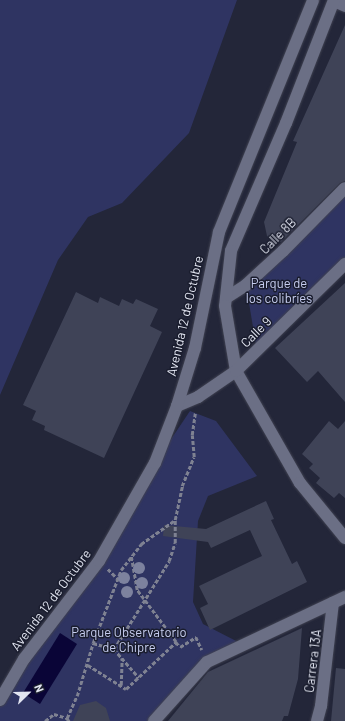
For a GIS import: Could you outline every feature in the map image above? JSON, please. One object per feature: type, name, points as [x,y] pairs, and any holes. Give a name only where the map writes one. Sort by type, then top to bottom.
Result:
[{"type":"main road","name":"Avenida 12 de Octubre","points":[[0,700],[24,659],[99,561],[155,463],[177,406],[195,348],[219,232],[314,0]]},
{"type":"main road","points":[[338,2],[231,251],[226,298],[230,342],[236,371],[300,483],[345,538]]},
{"type":"main road","name":"Calle 8B","points":[[226,298],[246,285],[283,251],[345,188]]},
{"type":"main road","name":"Calle 9","points":[[177,406],[198,397],[236,371],[345,264]]},
{"type":"main road","points":[[154,721],[207,662],[345,598]]},
{"type":"main road","name":"Carrera 13A","points":[[317,721],[321,706],[333,603]]},
{"type":"path","points":[[114,649],[169,561],[175,543],[175,520],[182,486],[194,457],[192,435],[198,397]]},
{"type":"path","points":[[45,721],[54,714],[68,719],[117,578],[131,556],[141,544],[175,520]]},
{"type":"path","points":[[131,556],[133,580],[144,601],[180,647],[196,637],[207,662]]},
{"type":"path","points":[[88,665],[126,689],[176,642]]},
{"type":"path","points":[[94,643],[114,649],[139,678]]},
{"type":"path","points":[[121,685],[122,658]]},
{"type":"green space","points":[[0,0],[237,0],[189,133],[122,203],[88,217],[58,260],[0,395]]},
{"type":"green space","name":"Parque de los colibríes","points":[[345,188],[345,264],[257,351],[246,285]]},
{"type":"green space","name":"Parque Observatorio de Chipre","points":[[190,411],[216,421],[257,476],[208,496],[198,521],[193,602],[203,624],[242,644],[207,662],[153,721],[0,721],[0,700],[99,561],[155,463]]},
{"type":"shaded area","points":[[60,633],[77,644],[40,704],[23,693]]},
{"type":"building","points":[[345,25],[345,181],[340,183],[281,242],[277,243],[267,236],[264,222],[297,142],[293,141]]},
{"type":"building","points":[[345,283],[345,402],[318,371],[307,382],[275,348]]},
{"type":"building","points":[[76,292],[98,303],[100,297],[119,306],[122,299],[133,304],[136,299],[158,309],[150,326],[162,332],[104,458],[44,430],[45,426],[32,420],[36,411],[23,405]]},
{"type":"building","points":[[329,421],[338,429],[345,421],[345,498],[339,493],[334,498],[316,483],[320,478],[309,468],[313,464],[302,454]]},
{"type":"building","points":[[266,501],[274,519],[271,520],[292,564],[297,561],[307,582],[210,630],[200,608],[208,604],[199,586],[262,556],[250,530],[211,548],[208,542],[163,536],[164,525],[206,529]]},
{"type":"building","points":[[302,628],[298,679],[288,716],[284,716],[282,721],[168,721],[208,672]]},
{"type":"building","points":[[336,668],[345,669],[345,721],[331,721]]},
{"type":"building","points":[[96,701],[106,708],[110,721],[73,721],[80,705]]}]
